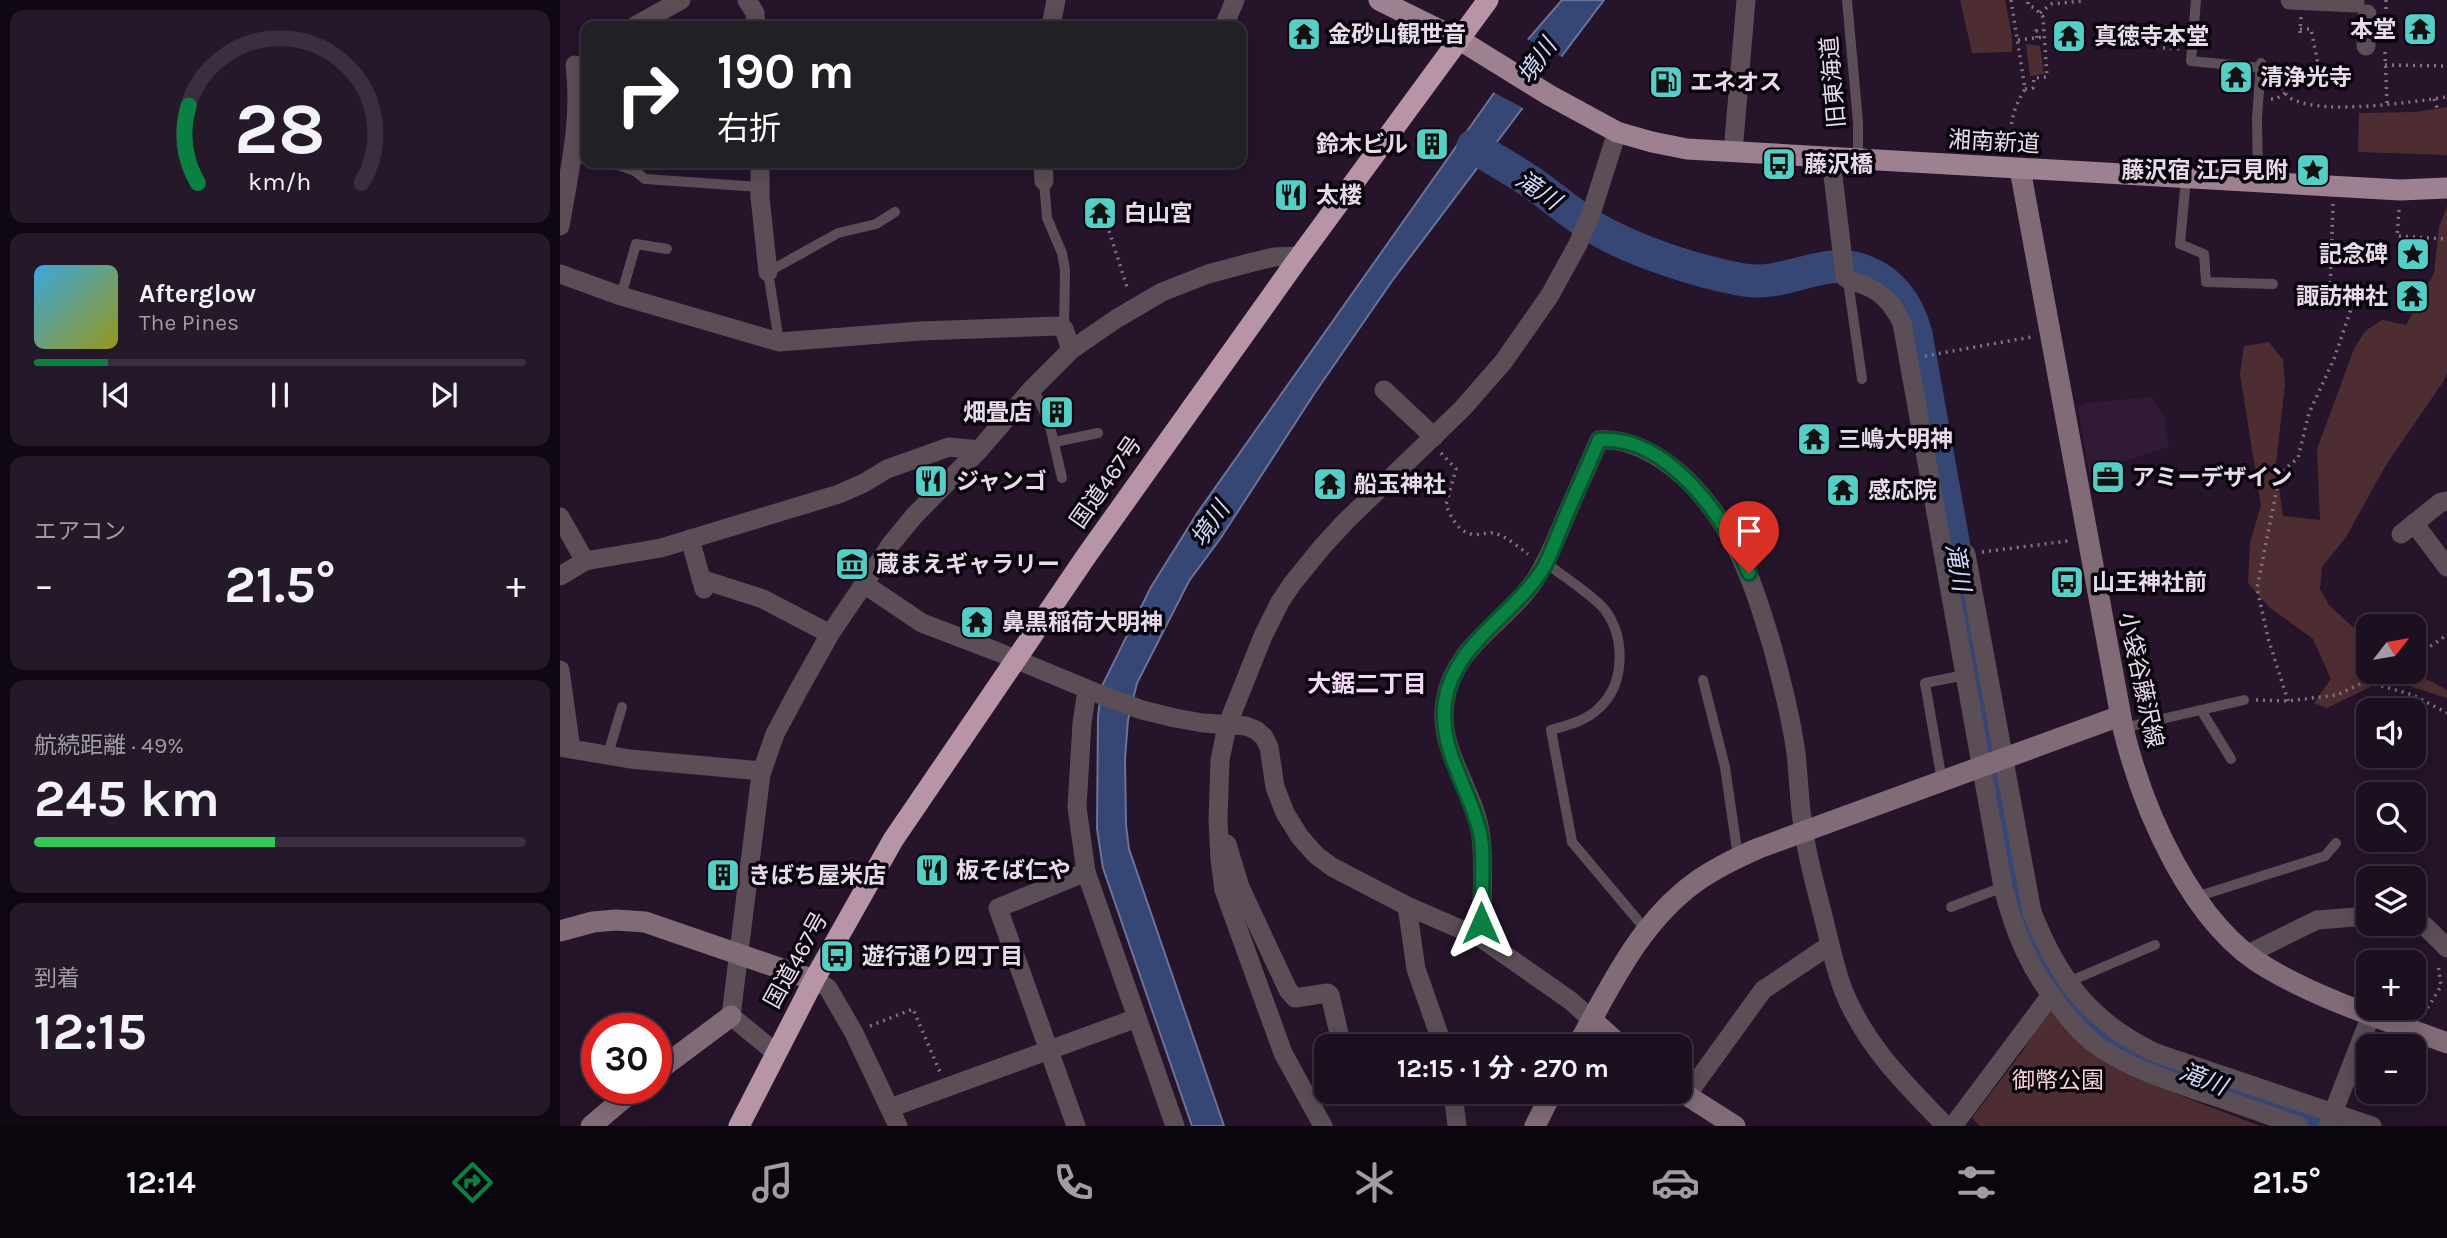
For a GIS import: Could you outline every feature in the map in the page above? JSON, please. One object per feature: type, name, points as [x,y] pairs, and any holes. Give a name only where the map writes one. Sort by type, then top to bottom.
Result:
[{"type":"highway","name":"国道467号","points":[[739,1126],[814,980],[893,840],[1014,659],[1300,256],[1488,0]]},
{"type":"main road","points":[[1379,0],[1460,40]]},
{"type":"main road","name":"湘南新道","points":[[1460,40],[1549,95],[1617,132],[1687,149],[2334,187],[2400,190],[2447,188]]},
{"type":"main road","name":"小袋谷藤沢線","points":[[2020,169],[2122,722],[2130,759],[2148,806],[2176,866],[2196,897],[2228,936],[2267,969],[2356,1008]]},
{"type":"main road","points":[[1584,1034],[1617,974],[1646,930],[1695,883],[1738,858],[1992,762],[2122,722]]},
{"type":"main road","points":[[560,931],[593,922],[645,922],[814,980]]},
{"type":"main road","points":[[672,1060],[731,1016]]},
{"type":"main road","points":[[1592,1020],[1608,1034]]},
{"type":"main road","name":"小袋谷藤沢線","points":[[2386,1020],[2447,1043]]},
{"type":"main road","points":[[1692,1099],[1735,1126]]},
{"type":"main road","points":[[591,1126],[617,1104]]},
{"type":"main road","points":[[1535,1126],[1546,1104]]},
{"type":"street","points":[[644,21],[681,0]]},
{"type":"street","points":[[747,0],[755,13],[756,21]]},
{"type":"street","points":[[1052,21],[1056,0]]},
{"type":"street","points":[[1226,21],[1235,0]]},
{"type":"street","points":[[1733,152],[1746,0]]},
{"type":"street","points":[[2287,0],[2360,6],[2366,46]]},
{"type":"street","points":[[560,226],[579,158],[579,91],[574,66]]},
{"type":"street","points":[[1322,1126],[1283,1053],[1224,890],[1218,820],[1220,760],[1227,726],[1263,636],[1292,584],[1345,522],[1432,440],[1504,361],[1559,281],[1592,211],[1617,132]]},
{"type":"street","points":[[1831,159],[1845,273],[1882,295],[1894,307],[1902,323],[1965,675],[1992,762],[2032,912],[2042,937],[2068,982],[2109,1027],[2133,1041],[2156,1053],[2331,1119],[2372,1126]]},
{"type":"street","points":[[760,168],[768,272]]},
{"type":"street","points":[[776,1053],[731,1016],[762,771],[775,734],[830,634],[914,516],[1071,350],[1162,292],[1208,274],[1274,257],[1300,256]]},
{"type":"street","points":[[560,274],[621,296],[779,342],[980,327],[1059,326],[1064,329],[1071,350]]},
{"type":"street","points":[[1384,390],[1432,440]]},
{"type":"street","points":[[1481,938],[1482,838],[1475,813],[1452,760],[1445,732],[1445,702],[1452,673],[1465,654],[1518,601],[1545,565],[1599,440],[1610,439],[1643,449],[1671,466],[1697,491],[1721,521],[1742,556],[1756,590],[1785,695],[1796,752],[1804,832],[1843,990],[1870,1041],[1903,1082],[1946,1126]]},
{"type":"street","points":[[560,576],[585,561],[661,548],[839,494],[887,469],[949,447],[979,450]]},
{"type":"street","points":[[2447,502],[2441,502],[2407,528],[2447,567]]},
{"type":"street","points":[[560,517],[585,561]]},
{"type":"street","points":[[690,539],[703,586],[763,599],[830,634]]},
{"type":"street","points":[[1966,554],[1992,762],[2003,887],[2031,966],[2076,1028],[2117,1058],[2145,1072],[2299,1126]]},
{"type":"street","points":[[864,584],[922,623],[1087,690],[1142,710],[1203,723],[1246,726],[1256,730],[1264,737],[1269,747],[1275,787],[1285,813],[1300,837],[1316,855],[1332,867],[1407,906],[1481,938],[1571,1001],[1592,1020]]},
{"type":"street","points":[[560,670],[565,748],[762,771]]},
{"type":"street","points":[[1087,690],[1080,737],[1077,807],[1086,872],[1175,1126]]},
{"type":"street","points":[[1218,820],[1240,887],[1288,990],[1295,998],[1328,993],[1331,995],[1339,1034]]},
{"type":"street","points":[[1076,1126],[998,908],[1086,872]]},
{"type":"street","points":[[1407,906],[1416,969],[1439,1034]]},
{"type":"street","points":[[2248,954],[2317,920],[2356,917]]},
{"type":"street","points":[[2426,928],[2445,946]]},
{"type":"street","points":[[1692,1081],[1763,990],[1830,945]]},
{"type":"street","points":[[814,980],[828,988],[854,1033],[898,1126]]},
{"type":"street","points":[[1953,1126],[2051,995]]},
{"type":"street","points":[[890,1108],[1137,1018]]},
{"type":"street","points":[[2331,1119],[2369,1020]]},
{"type":"street","points":[[1454,1104],[1457,1126]]},
{"type":"lane","name":"旧東海道","points":[[1847,0],[1858,122],[1858,160]]},
{"type":"lane","points":[[2196,0],[2191,61],[2221,69],[2261,65],[2257,118],[2258,181]]},
{"type":"lane","points":[[626,168],[645,179],[760,187]]},
{"type":"lane","points":[[1044,172],[1047,218],[1062,253],[1065,270],[1064,329]]},
{"type":"lane","points":[[2186,178],[2180,244],[2204,254],[2206,282],[2273,284]]},
{"type":"lane","points":[[779,342],[768,272],[830,236],[876,224],[895,212]]},
{"type":"lane","points":[[621,296],[636,244],[667,249]]},
{"type":"lane","points":[[1845,273],[1862,379]]},
{"type":"lane","points":[[1033,388],[1055,442],[1062,478]]},
{"type":"lane","points":[[1055,442],[1098,433]]},
{"type":"lane","points":[[1545,565],[1603,607],[1614,624],[1620,647],[1619,670],[1612,690],[1600,707],[1570,725],[1551,730],[1572,842],[1646,930]]},
{"type":"lane","points":[[1942,781],[1924,684],[1965,675]]},
{"type":"lane","points":[[1703,680],[1725,767],[1738,858]]},
{"type":"lane","points":[[2122,722],[2202,710],[2244,700]]},
{"type":"lane","points":[[608,754],[622,707]]},
{"type":"lane","points":[[2202,710],[2231,759]]},
{"type":"lane","points":[[2196,897],[2325,856],[2336,844]]},
{"type":"lane","points":[[1951,907],[2003,887]]},
{"type":"lane","points":[[2068,982],[2155,945]]},
{"type":"path","points":[[2011,0],[2025,89],[2011,120],[2011,146],[2020,169]]},
{"type":"path","points":[[2025,89],[2033,88],[2034,79],[2048,77],[2043,17],[2028,5],[2028,0]]},
{"type":"path","points":[[2040,13],[2051,4],[2083,1]]},
{"type":"path","points":[[2300,29],[2311,29],[2320,74],[2330,74]]},
{"type":"path","points":[[2037,38],[2036,31],[2043,30]]},
{"type":"path","points":[[2018,40],[2043,37]]},
{"type":"path","points":[[2385,40],[2387,104]]},
{"type":"path","points":[[2153,43],[2153,47],[2192,50]]},
{"type":"path","points":[[2261,65],[2294,100],[2345,108],[2387,104],[2394,106],[2447,97]]},
{"type":"path","points":[[2385,65],[2447,66]]},
{"type":"path","points":[[2271,99],[2285,93]]},
{"type":"path","points":[[2434,99],[2437,108]]},
{"type":"path","points":[[2288,701],[2268,638],[2257,588],[2280,473],[2298,458],[2309,413],[2334,359],[2352,306],[2330,292],[2334,187]]},
{"type":"path","points":[[2400,190],[2397,236],[2447,239]]},
{"type":"path","points":[[1109,231],[1135,308]]},
{"type":"path","points":[[1930,355],[2050,334]]},
{"type":"path","points":[[1432,440],[1457,470],[1446,505],[1453,521],[1472,535],[1493,533],[1504,537],[1545,565]]},
{"type":"path","points":[[1966,554],[2088,538]]},
{"type":"path","points":[[2426,649],[2447,635]]},
{"type":"path","points":[[2244,700],[2288,701],[2337,695],[2360,684]]},
{"type":"path","points":[[2376,684],[2413,695],[2447,713]]},
{"type":"path","points":[[2414,1031],[2441,986],[2436,951],[2445,946]]},
{"type":"path","points":[[854,1033],[913,1009],[946,1087]]},
{"type":"shaded area","points":[[2151,397],[2164,415],[2169,447],[2089,473],[2078,408],[2084,403]]},
{"type":"green space","points":[[1960,0],[2005,0],[2012,52],[1972,53]]},
{"type":"green space","points":[[2026,44],[2040,46],[2044,74],[2030,76]]},
{"type":"green space","points":[[2447,107],[2447,155],[2358,152],[2359,113],[2416,112]]},
{"type":"green space","points":[[2447,206],[2447,373],[2386,465],[2346,537],[2322,567],[2320,589],[2329,605],[2356,630],[2356,684],[2377,684],[2327,708],[2314,703],[2331,679],[2313,639],[2269,607],[2248,583],[2250,542],[2261,506],[2240,374],[2244,346],[2269,342],[2283,360],[2285,384],[2276,464],[2283,516],[2320,520],[2317,449],[2354,349],[2365,331],[2382,320],[2406,325],[2434,273],[2439,227]]},
{"type":"green space","points":[[2426,679],[2447,690],[2447,698],[2403,684],[2426,684]]},
{"type":"green space","name":"御幣公園","points":[[2051,1006],[2127,1071],[2184,1097],[2260,1126],[1980,1126],[1972,1118],[2022,1052]]},
{"type":"water","name":"境川","points":[[1562,0],[1604,0],[1392,281],[1314,394],[1220,539],[1189,581],[1137,683],[1128,720],[1125,759],[1129,849],[1224,1126],[1192,1126],[1103,868],[1097,829],[1098,716],[1102,686],[1151,587],[1198,512],[1506,76],[1517,52]]},
{"type":"pier","points":[[1525,38],[1564,58],[1525,109],[1491,91]]},
{"type":"waterway","name":"滝川","points":[[1473,146],[1528,180],[1593,227],[1666,260],[1726,276],[1760,281],[1820,269],[1849,267],[1883,281],[1898,295],[1909,313],[1916,334],[2015,888],[2040,954],[2065,994],[2080,1012],[2123,1048],[2157,1064],[2336,1126]]},
{"type":"place","name":"本堂","points":[[2420,29]]},
{"type":"place","name":"金砂山観世音","points":[[1304,34]]},
{"type":"place","name":"真徳寺本堂","points":[[2069,36]]},
{"type":"place","name":"清浄光寺","points":[[2236,77]]},
{"type":"place","name":"エネオス","points":[[1666,82]]},
{"type":"place","name":"鈴木ビル","points":[[1432,144]]},
{"type":"place","name":"藤沢橋","points":[[1779,164]]},
{"type":"place","name":"藤沢宿 江戸見附","points":[[2313,170]]},
{"type":"place","name":"太楼","points":[[1291,195]]},
{"type":"place","name":"白山宮","points":[[1100,213]]},
{"type":"place","name":"記念碑","points":[[2413,254]]},
{"type":"place","name":"諏訪神社","points":[[2412,296]]},
{"type":"place","name":"畑畳店","points":[[1057,412]]},
{"type":"place","name":"三嶋大明神","points":[[1814,439]]},
{"type":"place","name":"アミーデザイン","points":[[2108,477]]},
{"type":"place","name":"ジャンゴ","points":[[931,481]]},
{"type":"place","name":"船玉神社","points":[[1330,484]]},
{"type":"place","name":"感応院","points":[[1843,490]]},
{"type":"place","name":"蔵まえギャラリー","points":[[852,564]]},
{"type":"place","name":"山王神社前","points":[[2067,582]]},
{"type":"place","name":"鼻黒稲荷大明神","points":[[977,622]]},
{"type":"place","name":"板そば仁や","points":[[932,870]]},
{"type":"place","name":"きばち屋米店","points":[[723,875]]},
{"type":"place","name":"遊行通り四丁目","points":[[837,956]]},
{"type":"district","name":"大鋸二丁目","points":[[1367,684]]},
{"type":"route","points":[[1481,923],[1482,838],[1475,813],[1452,760],[1445,732],[1445,702],[1452,673],[1472,645],[1534,582],[1544,566],[1599,440],[1610,439],[1643,449],[1671,466],[1697,491],[1721,521],[1749,573]]}]
